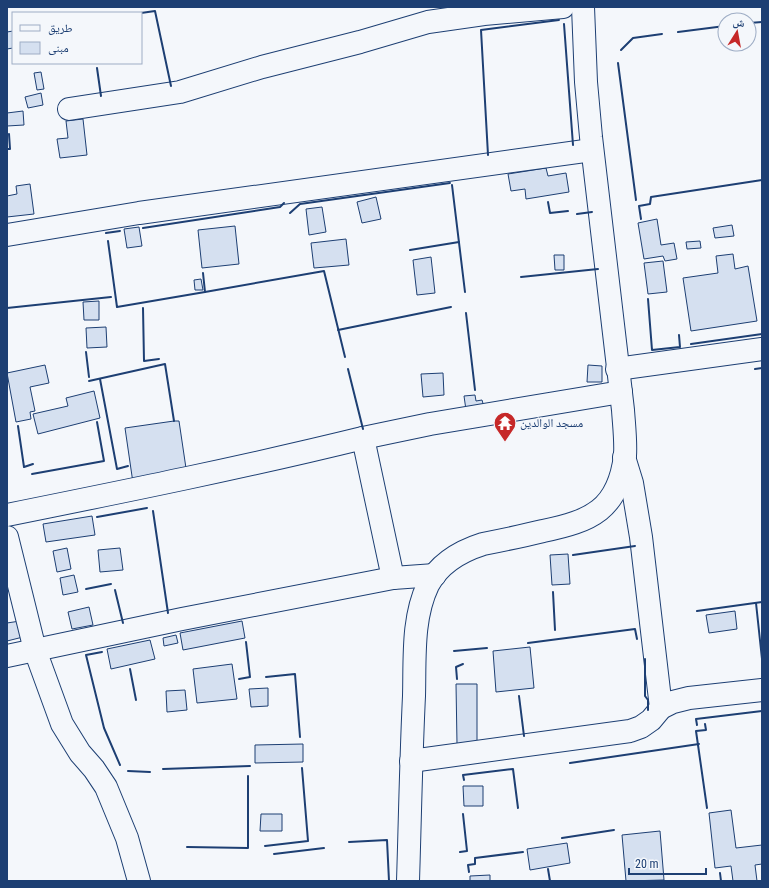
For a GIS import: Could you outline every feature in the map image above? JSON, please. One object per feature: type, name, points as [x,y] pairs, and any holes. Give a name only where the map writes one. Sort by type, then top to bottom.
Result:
[{"type":"street","points":[[69,109],[180,92],[262,67],[360,42],[428,22],[484,14],[563,7]]},
{"type":"street","points":[[408,881],[417,623],[423,597],[429,584],[435,575],[461,552],[483,544],[576,524],[598,512],[613,494],[618,483],[624,457],[625,435],[621,392],[617,369],[592,150],[583,7]]},
{"type":"street","points":[[7,235],[139,213],[592,150]]},
{"type":"street","points":[[617,369],[762,349]]},
{"type":"street","points":[[7,515],[277,459],[363,438],[438,423],[621,392]]},
{"type":"street","points":[[363,438],[393,578]]},
{"type":"street","points":[[624,457],[632,483],[641,537],[661,708]]},
{"type":"street","points":[[7,537],[35,650],[62,724],[80,753],[106,786],[127,838],[139,881]]},
{"type":"street","points":[[7,656],[182,619],[393,578],[435,575]]},
{"type":"street","points":[[411,761],[630,731],[641,727],[651,720],[661,708],[673,702],[689,698],[762,690]]},
{"type":"building","points":[[12,31],[12,48],[7,49],[7,32]]},
{"type":"building","points":[[41,72],[44,89],[37,90],[34,73]]},
{"type":"building","points":[[41,93],[43,105],[28,108],[25,97]]},
{"type":"building","points":[[23,111],[24,125],[7,126],[7,113]]},
{"type":"building","points":[[83,119],[87,155],[60,158],[57,139],[68,138],[66,121]]},
{"type":"building","points":[[546,168],[548,176],[566,173],[569,192],[526,199],[525,189],[511,191],[508,174]]},
{"type":"building","points":[[30,184],[34,214],[7,217],[7,196],[17,194],[16,186]]},
{"type":"building","points":[[376,197],[381,219],[362,223],[357,202]]},
{"type":"building","points":[[322,207],[326,232],[309,235],[306,209]]},
{"type":"building","points":[[657,219],[661,245],[674,243],[677,259],[665,261],[663,256],[644,259],[638,223]]},
{"type":"building","points":[[732,225],[734,236],[715,238],[713,228]]},
{"type":"building","points":[[235,226],[239,264],[202,268],[198,230]]},
{"type":"building","points":[[139,227],[142,246],[127,248],[124,229]]},
{"type":"building","points":[[346,239],[349,265],[314,268],[311,243]]},
{"type":"building","points":[[700,241],[701,248],[687,249],[686,242]]},
{"type":"building","points":[[733,254],[735,269],[748,266],[757,321],[691,331],[683,278],[718,273],[716,256]]},
{"type":"building","points":[[554,255],[564,255],[564,270],[555,270]]},
{"type":"building","points":[[431,257],[435,293],[417,295],[413,260]]},
{"type":"building","points":[[663,261],[667,292],[648,294],[644,263]]},
{"type":"building","points":[[201,279],[203,290],[195,290],[194,280]]},
{"type":"building","points":[[99,301],[99,320],[84,320],[83,302]]},
{"type":"building","points":[[106,327],[107,347],[87,348],[86,328]]},
{"type":"building","points":[[45,365],[49,383],[30,387],[35,411],[30,412],[31,419],[16,422],[7,373]]},
{"type":"building","points":[[588,365],[602,366],[602,382],[587,382]]},
{"type":"building","points":[[443,373],[444,395],[423,397],[421,374]]},
{"type":"building","points":[[94,391],[100,418],[38,434],[33,414],[68,406],[66,398]]},
{"type":"building","points":[[475,395],[476,401],[482,400],[484,407],[466,410],[464,396]]},
{"type":"building","points":[[179,421],[187,475],[133,483],[125,428]]},
{"type":"building","points":[[92,516],[95,535],[46,542],[43,524]]},
{"type":"building","points":[[67,548],[71,569],[57,572],[53,551]]},
{"type":"building","points":[[120,548],[123,570],[100,572],[98,550]]},
{"type":"building","points":[[568,554],[570,584],[552,585],[550,555]]},
{"type":"building","points":[[74,575],[78,592],[63,595],[60,578]]},
{"type":"building","points":[[89,607],[93,625],[72,629],[68,612]]},
{"type":"building","points":[[735,611],[737,629],[709,633],[706,615]]},
{"type":"building","points":[[20,621],[23,637],[7,641],[7,623]]},
{"type":"building","points":[[242,621],[245,638],[183,650],[180,633]]},
{"type":"building","points":[[176,635],[178,643],[164,646],[163,638]]},
{"type":"building","points":[[150,640],[155,659],[111,669],[107,649]]},
{"type":"building","points":[[530,647],[534,688],[496,692],[493,651]]},
{"type":"building","points":[[232,664],[237,699],[197,703],[193,669]]},
{"type":"building","points":[[456,684],[477,684],[477,743],[457,744]]},
{"type":"building","points":[[268,688],[268,706],[251,707],[249,689]]},
{"type":"building","points":[[185,690],[187,710],[167,712],[166,691]]},
{"type":"building","points":[[303,744],[303,762],[255,763],[255,745]]},
{"type":"building","points":[[463,786],[483,786],[483,806],[464,806]]},
{"type":"building","points":[[731,810],[736,848],[762,845],[762,864],[755,865],[757,881],[733,881],[731,866],[715,868],[709,813]]},
{"type":"building","points":[[261,814],[282,814],[282,831],[260,831]]},
{"type":"building","points":[[660,831],[664,880],[626,881],[622,835]]},
{"type":"building","points":[[567,843],[570,863],[530,870],[527,849]]},
{"type":"building","points":[[490,875],[490,881],[470,881],[470,876]]},
{"type":"wall","points":[[142,13],[155,11],[171,86]]},
{"type":"wall","points":[[488,155],[481,30],[559,20]]},
{"type":"wall","points":[[757,22],[762,22]]},
{"type":"wall","points":[[564,24],[573,145]]},
{"type":"wall","points":[[678,32],[717,27]]},
{"type":"wall","points":[[621,50],[633,38],[662,34]]},
{"type":"wall","points":[[618,63],[636,200]]},
{"type":"wall","points":[[97,68],[101,96]]},
{"type":"wall","points":[[7,149],[10,149],[9,134]]},
{"type":"wall","points":[[641,219],[639,206],[650,204],[651,197],[762,180]]},
{"type":"wall","points":[[290,213],[300,204],[450,183]]},
{"type":"wall","points":[[452,185],[465,292]]},
{"type":"wall","points":[[548,202],[550,213],[568,211]]},
{"type":"wall","points":[[143,228],[280,207],[284,203]]},
{"type":"wall","points":[[577,214],[592,212]]},
{"type":"wall","points":[[106,233],[120,231]]},
{"type":"wall","points":[[108,241],[117,307],[205,292],[203,273]]},
{"type":"wall","points":[[410,250],[459,242]]},
{"type":"wall","points":[[521,277],[598,269]]},
{"type":"wall","points":[[205,292],[324,271],[345,357]]},
{"type":"wall","points":[[7,308],[111,297]]},
{"type":"wall","points":[[648,299],[652,350],[680,347],[679,335]]},
{"type":"wall","points":[[338,330],[451,307]]},
{"type":"wall","points":[[143,308],[144,361],[159,359]]},
{"type":"wall","points":[[466,313],[475,390]]},
{"type":"wall","points":[[691,344],[762,334]]},
{"type":"wall","points":[[86,352],[89,377]]},
{"type":"wall","points":[[89,381],[165,364],[174,421]]},
{"type":"wall","points":[[755,369],[762,368]]},
{"type":"wall","points":[[348,369],[363,429]]},
{"type":"wall","points":[[100,379],[117,469],[128,466]]},
{"type":"wall","points":[[32,474],[104,461],[97,422]]},
{"type":"wall","points":[[18,426],[24,467],[33,464]]},
{"type":"wall","points":[[97,517],[147,508]]},
{"type":"wall","points":[[153,511],[168,613]]},
{"type":"wall","points":[[573,555],[635,546]]},
{"type":"wall","points":[[86,589],[111,584]]},
{"type":"wall","points":[[115,590],[123,623]]},
{"type":"wall","points":[[553,592],[555,630]]},
{"type":"wall","points":[[697,611],[762,602]]},
{"type":"wall","points":[[756,603],[762,659]]},
{"type":"wall","points":[[528,643],[635,629],[637,639]]},
{"type":"wall","points":[[239,679],[250,677],[246,642]]},
{"type":"wall","points":[[454,651],[487,648]]},
{"type":"wall","points":[[102,652],[86,655],[104,728],[120,765]]},
{"type":"wall","points":[[645,659],[645,696],[648,700],[648,710]]},
{"type":"wall","points":[[457,679],[456,667],[463,664]]},
{"type":"wall","points":[[130,669],[136,700]]},
{"type":"wall","points":[[266,677],[295,674],[300,737]]},
{"type":"wall","points":[[519,696],[524,736]]},
{"type":"wall","points":[[697,725],[696,719],[762,711]]},
{"type":"wall","points":[[705,724],[706,730],[696,731],[707,808]]},
{"type":"wall","points":[[570,763],[699,744]]},
{"type":"wall","points":[[163,769],[250,766]]},
{"type":"wall","points":[[265,846],[308,841],[302,768]]},
{"type":"wall","points":[[464,780],[463,775],[513,769],[518,808]]},
{"type":"wall","points":[[128,771],[150,772]]},
{"type":"wall","points":[[187,847],[248,848],[248,776]]},
{"type":"wall","points":[[460,852],[467,851],[463,814]]},
{"type":"wall","points":[[562,838],[614,830]]},
{"type":"wall","points":[[349,842],[387,840],[389,881]]},
{"type":"wall","points":[[274,854],[324,848]]},
{"type":"wall","points":[[469,872],[468,865],[475,864],[475,858],[523,852]]},
{"type":"wall","points":[[548,869],[550,881]]},
{"type":"wall","points":[[720,873],[721,881]]},
{"type":"place","name":"مسجد الوالدين","points":[[505,442]]}]
